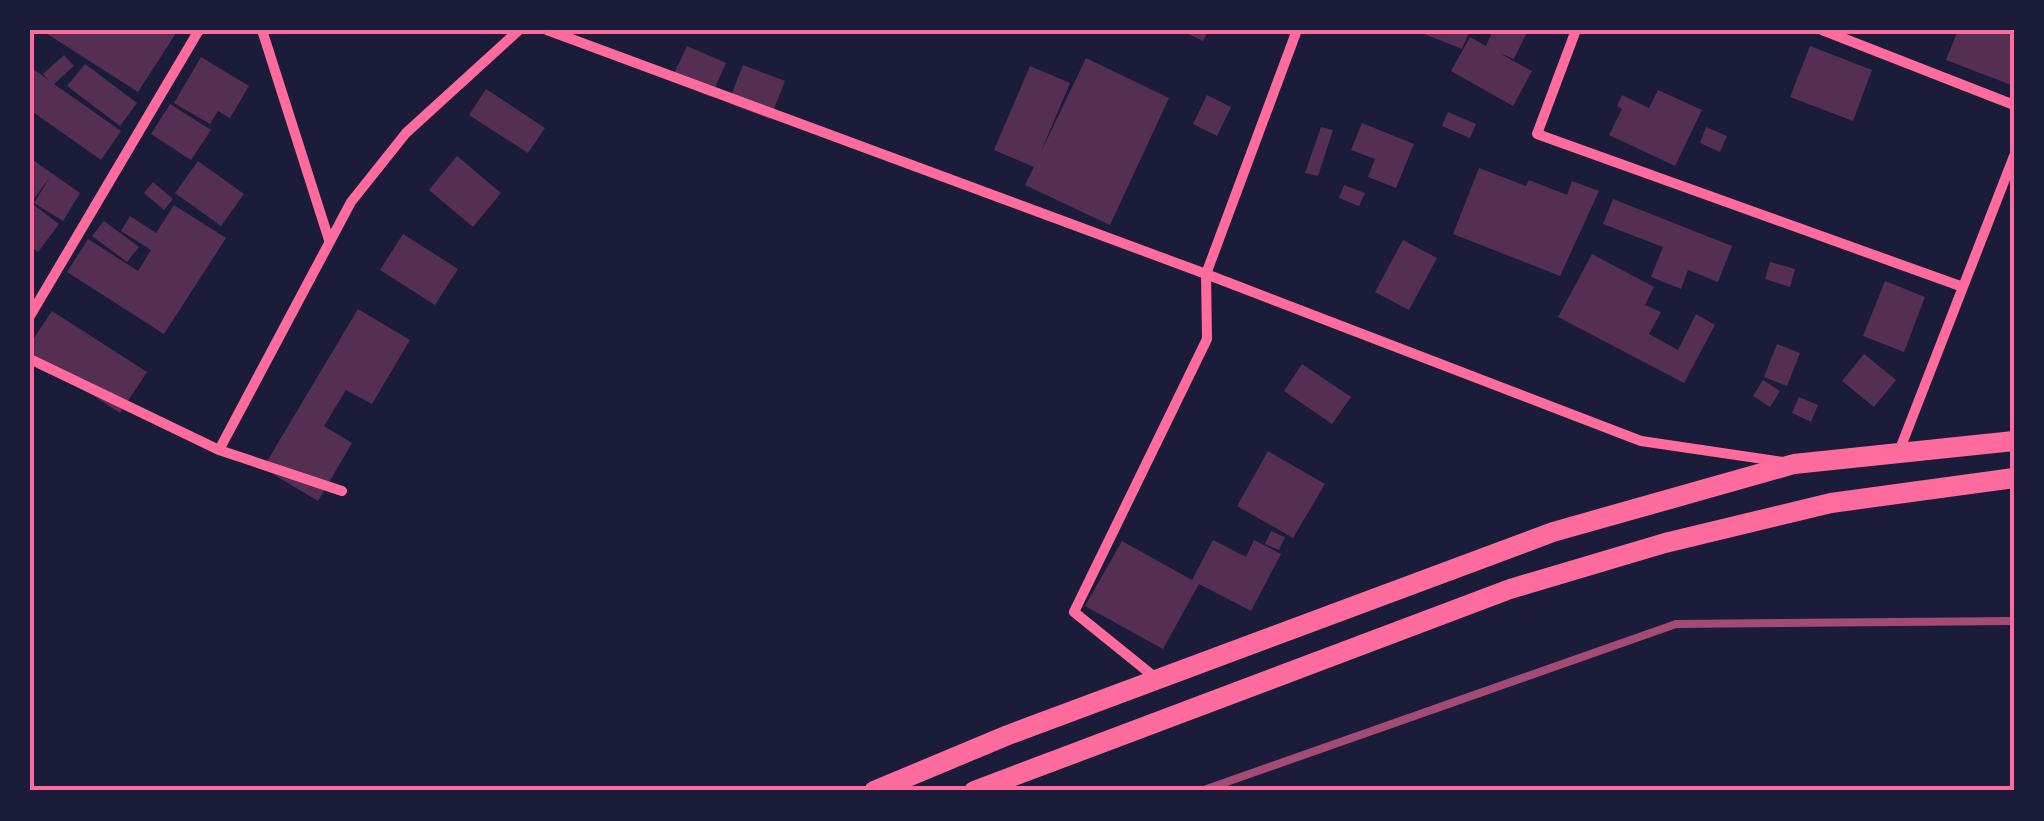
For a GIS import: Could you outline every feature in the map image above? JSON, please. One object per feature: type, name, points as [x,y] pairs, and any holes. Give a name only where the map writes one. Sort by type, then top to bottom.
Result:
[{"type":"highway","points":[[874,791],[1008,735],[1553,532],[1794,464],[2014,442]]},
{"type":"highway","points":[[974,791],[1544,579],[1665,543],[1831,503],[2014,478]]},
{"type":"street","points":[[30,316],[199,30]]},
{"type":"street","points":[[262,30],[329,240]]},
{"type":"street","points":[[220,450],[329,240],[377,166],[406,133],[518,30]]},
{"type":"street","points":[[547,30],[1206,274],[1641,441],[1794,464]]},
{"type":"street","points":[[1158,680],[1074,612],[1207,339],[1206,274],[1297,30]]},
{"type":"street","points":[[1576,30],[1537,134],[1962,287]]},
{"type":"street","points":[[1822,30],[2014,105]]},
{"type":"street","points":[[1898,454],[2014,156]]},
{"type":"street","points":[[30,359],[220,450],[342,491]]},
{"type":"building","points":[[41,30],[104,33],[178,30],[138,92]]},
{"type":"building","points":[[1180,30],[1209,30],[1203,41]]},
{"type":"building","points":[[1414,30],[1470,30],[1462,49]]},
{"type":"building","points":[[1493,30],[1528,30],[1514,59],[1499,53],[1532,71],[1513,106],[1451,71],[1470,37],[1486,46]]},
{"type":"building","points":[[1958,30],[1995,34],[1996,30],[2014,30],[2014,86],[1946,60]]},
{"type":"building","points":[[687,46],[726,63],[711,97],[671,80]]},
{"type":"building","points":[[1810,46],[1872,70],[1853,121],[1790,97]]},
{"type":"building","points":[[64,55],[74,66],[54,84],[121,131],[101,160],[30,110],[30,67],[49,80],[43,74]]},
{"type":"building","points":[[201,57],[249,86],[230,118],[218,111],[210,124],[174,103]]},
{"type":"building","points":[[1086,58],[1169,98],[1110,225],[1025,185],[1034,167],[994,150],[1030,66],[1070,83],[1040,154]]},
{"type":"building","points":[[85,64],[137,103],[120,126],[67,86]]},
{"type":"building","points":[[743,65],[785,81],[770,119],[728,103]]},
{"type":"building","points":[[486,89],[545,128],[528,153],[469,115]]},
{"type":"building","points":[[1658,90],[1702,110],[1675,166],[1609,135],[1622,109],[1617,106],[1622,95],[1649,108]]},
{"type":"building","points":[[1207,95],[1231,107],[1217,136],[1193,124]]},
{"type":"building","points":[[170,104],[211,130],[191,160],[151,134]]},
{"type":"building","points":[[1448,112],[1476,124],[1470,138],[1442,126]]},
{"type":"building","points":[[1362,123],[1414,144],[1396,188],[1368,177],[1375,159],[1351,150]]},
{"type":"building","points":[[1321,127],[1333,130],[1318,176],[1305,173]]},
{"type":"building","points":[[1706,127],[1727,136],[1720,152],[1700,143]]},
{"type":"building","points":[[457,156],[501,193],[473,227],[429,190]]},
{"type":"building","points":[[30,158],[80,193],[63,221],[34,203],[50,177],[31,203],[59,224],[38,252],[30,246]]},
{"type":"building","points":[[198,161],[244,194],[221,226],[175,193]]},
{"type":"building","points":[[1479,168],[1526,186],[1529,180],[1567,195],[1572,181],[1599,191],[1560,276],[1453,234]]},
{"type":"building","points":[[153,182],[173,199],[164,210],[144,193]]},
{"type":"building","points":[[1344,185],[1365,193],[1359,206],[1339,198]]},
{"type":"building","points":[[1613,199],[1732,246],[1718,282],[1688,270],[1681,289],[1651,277],[1663,247],[1603,224]]},
{"type":"building","points":[[174,205],[226,238],[164,334],[67,272],[88,239],[138,271],[151,250],[121,231],[130,216],[156,233]]},
{"type":"building","points":[[104,221],[139,247],[127,262],[92,236]]},
{"type":"building","points":[[403,234],[458,269],[435,305],[380,270]]},
{"type":"building","points":[[1403,240],[1437,258],[1409,310],[1375,292]]},
{"type":"building","points":[[1592,254],[1654,287],[1645,305],[1661,312],[1649,334],[1678,350],[1696,314],[1715,325],[1684,383],[1558,317]]},
{"type":"building","points":[[1770,262],[1795,269],[1790,287],[1765,279]]},
{"type":"building","points":[[1885,281],[1925,297],[1904,352],[1863,336]]},
{"type":"building","points":[[358,309],[410,340],[372,404],[346,390],[324,426],[352,443],[318,501],[263,468]]},
{"type":"building","points":[[52,311],[147,372],[120,413],[30,354],[30,344]]},
{"type":"building","points":[[1777,344],[1800,353],[1787,386],[1764,377]]},
{"type":"building","points":[[1864,354],[1896,380],[1874,407],[1842,381]]},
{"type":"building","points":[[1302,364],[1351,397],[1332,424],[1284,391]]},
{"type":"building","points":[[1763,380],[1780,391],[1770,407],[1753,396]]},
{"type":"building","points":[[1799,397],[1818,405],[1811,422],[1792,413]]},
{"type":"building","points":[[1268,451],[1325,484],[1293,538],[1237,506]]},
{"type":"building","points":[[1271,531],[1285,537],[1279,550],[1265,544]]},
{"type":"building","points":[[1213,540],[1246,557],[1254,540],[1281,554],[1251,611],[1199,584],[1163,649],[1085,606],[1122,541],[1192,580]]},
{"type":"railway","points":[[1201,791],[1676,624],[2014,621]]}]
